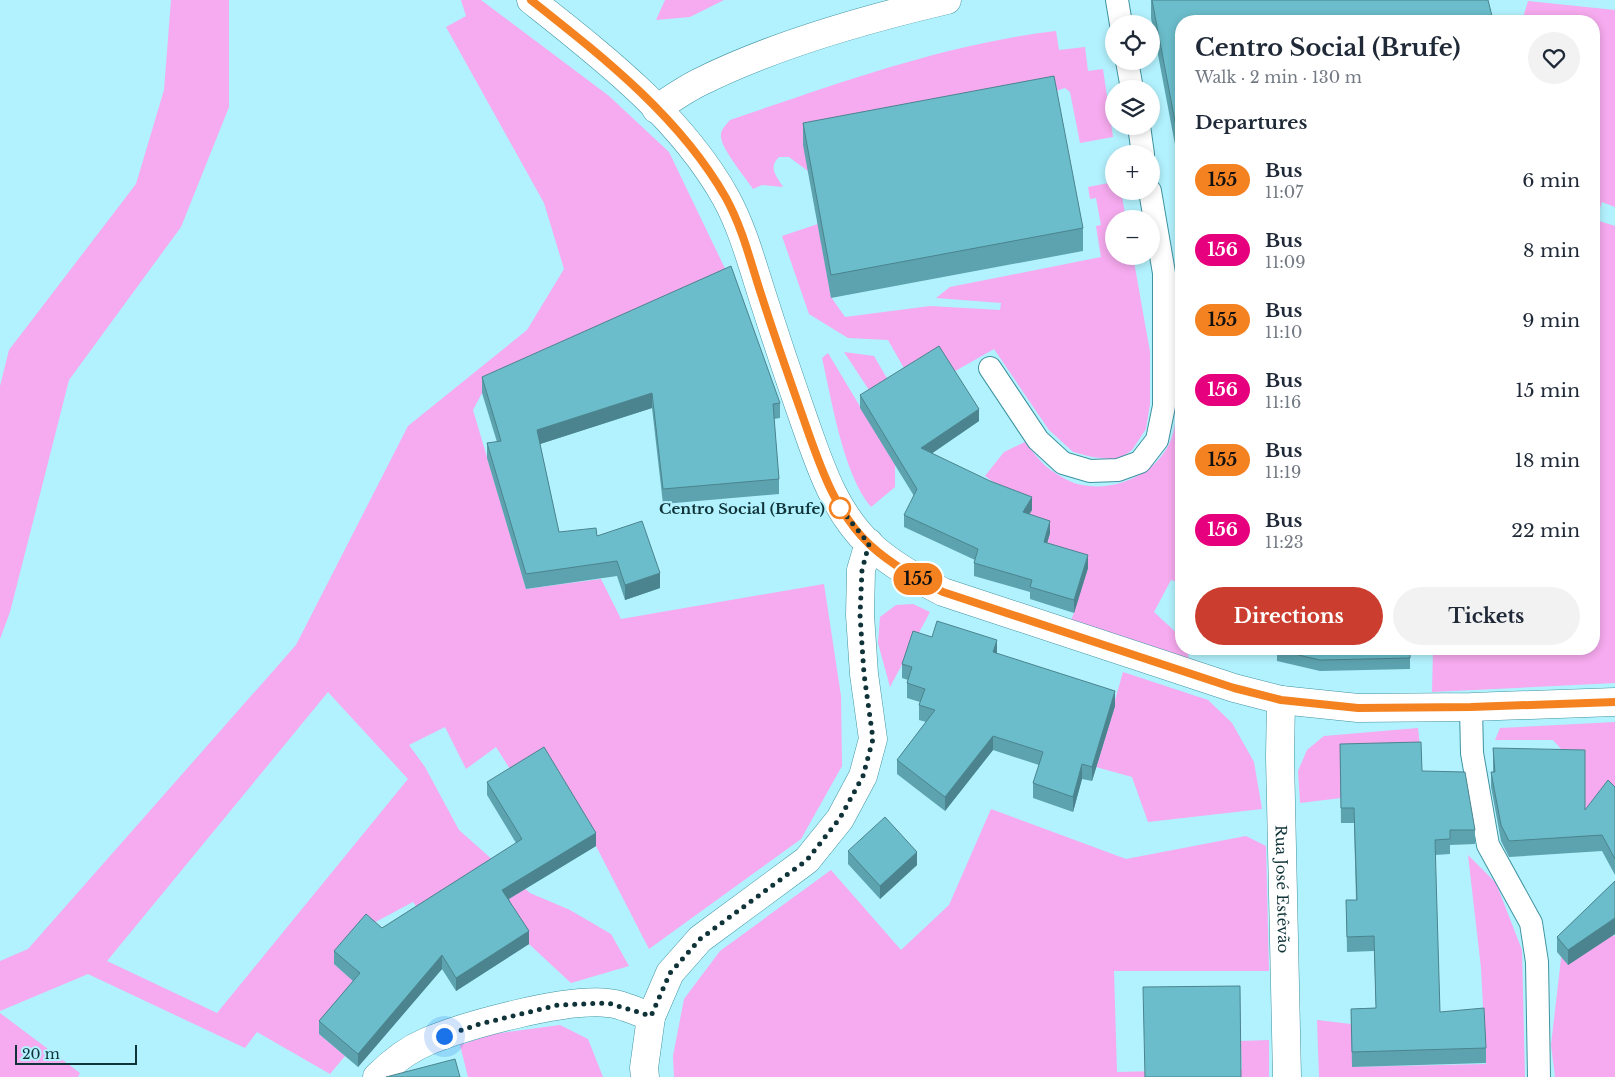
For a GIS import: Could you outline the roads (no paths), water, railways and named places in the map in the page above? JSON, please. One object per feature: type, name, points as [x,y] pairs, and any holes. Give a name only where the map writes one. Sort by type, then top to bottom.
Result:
[{"type":"street","points":[[530,0],[588,46],[656,109],[702,158],[739,224],[778,346],[823,475],[842,511],[869,544],[899,569],[943,592],[1234,688],[1281,700],[1358,708],[1471,707],[1615,702]]},
{"type":"street","points":[[656,109],[698,83],[766,54],[850,26],[947,0]]},
{"type":"street","points":[[645,1077],[644,1068],[651,1016],[670,973],[700,939],[807,860],[840,818],[863,776],[873,739],[864,674],[860,615],[862,570],[869,544]]},
{"type":"street","name":"Rua José Estêvão","points":[[1281,700],[1280,757],[1287,1077]]},
{"type":"street","points":[[376,1077],[397,1058],[425,1042],[480,1024],[558,1005],[608,1003],[651,1016]]},
{"type":"lane","points":[[1117,0],[1120,15]]},
{"type":"lane","points":[[990,368],[1038,440],[1063,463],[1090,471],[1118,470],[1140,462],[1157,440],[1164,406],[1164,273],[1152,200]]},
{"type":"lane","points":[[1471,707],[1472,753],[1488,844],[1531,923],[1537,962],[1539,1077]]},
{"type":"place","name":"Centro Social (Brufe)","points":[[840,508]]}]
